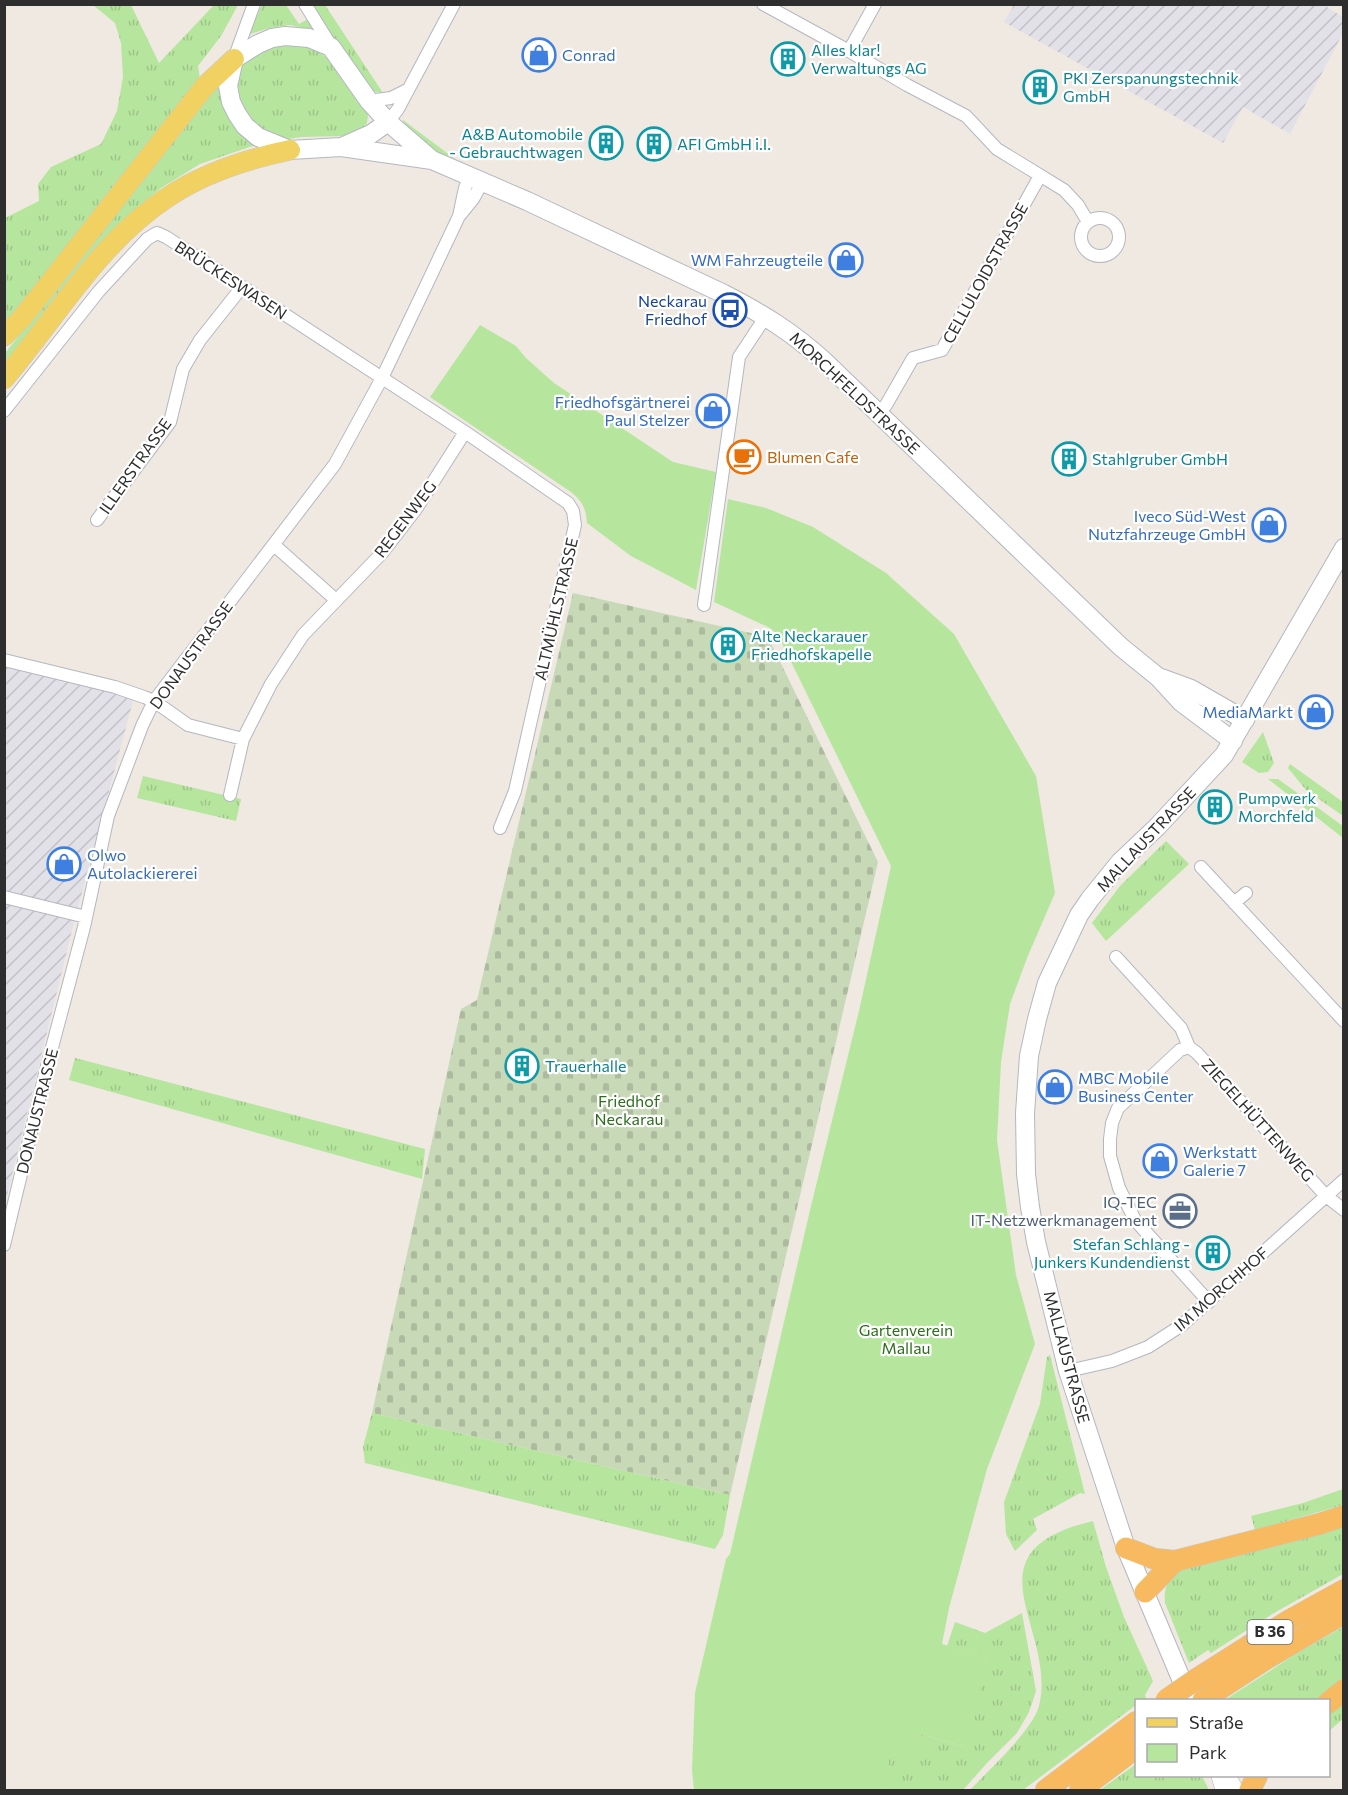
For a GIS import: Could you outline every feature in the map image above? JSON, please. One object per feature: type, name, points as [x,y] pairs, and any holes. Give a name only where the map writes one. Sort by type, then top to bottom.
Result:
[{"type":"highway","points":[[1126,1548],[1155,1559],[1175,1561],[1344,1516]]},
{"type":"highway","points":[[1144,1592],[1175,1561]]},
{"type":"highway","name":"B 36","points":[[1169,1699],[1287,1621],[1344,1590]]},
{"type":"highway","name":"B 36","points":[[1202,1699],[1344,1613]]},
{"type":"highway","points":[[1330,1702],[1344,1690]]},
{"type":"highway","points":[[1046,1791],[1135,1724]]},
{"type":"highway","points":[[1080,1791],[1135,1750]]},
{"type":"highway","points":[[1250,1791],[1257,1777]]},
{"type":"main road","points":[[4,336],[22,318],[206,86],[234,59],[258,44],[285,36],[309,38],[331,47]]},
{"type":"main road","name":"MORCHFELDSTRASSE","points":[[331,47],[369,101],[388,122],[432,160]]},
{"type":"main road","name":"MORCHFELDSTRASSE","points":[[234,59],[228,86],[231,102],[245,126],[258,137],[290,150],[341,147],[432,160],[476,178],[724,294],[766,316],[799,339],[1121,647],[1158,677],[1181,702],[1233,741]]},
{"type":"main road","name":"MORCHFELDSTRASSE","points":[[341,147],[371,134],[388,122]]},
{"type":"main road","points":[[4,379],[95,264],[149,211],[169,196],[218,171],[252,158],[290,150]]},
{"type":"main road","name":"MALLAUSTRASSE","points":[[1199,1699],[1144,1592],[1126,1548],[1068,1371],[1036,1242],[1026,1174],[1024,1113],[1029,1056],[1047,983],[1079,915],[1120,862],[1157,827],[1224,755],[1342,552]]},
{"type":"main road","name":"MORCHFELDSTRASSE","points":[[1158,677],[1191,689],[1245,720]]},
{"type":"street","name":"MORCHFELDSTRASSE","points":[[234,59],[254,4]]},
{"type":"street","name":"MORCHFELDSTRASSE","points":[[305,4],[331,47]]},
{"type":"street","points":[[388,122],[398,109],[454,4]]},
{"type":"street","points":[[764,4],[966,116],[997,149],[1064,190],[1072,197],[1089,222]]},
{"type":"street","points":[[849,51],[874,4]]},
{"type":"street","points":[[369,101],[391,98],[408,89]]},
{"type":"street","name":"CELLULOIDSTRASSE","points":[[878,414],[886,405],[913,358],[942,350],[1040,176]]},
{"type":"street","name":"DONAUSTRASSE","points":[[4,1245],[86,917],[108,816],[142,726],[154,701],[334,464],[382,378],[459,216],[473,200],[476,178]]},
{"type":"street","name":"BRÜCKESWASEN","points":[[4,411],[99,291],[147,239],[157,233],[382,378]]},
{"type":"street","name":"ILLERSTRASSE","points":[[97,520],[170,422],[183,369],[200,340],[242,287]]},
{"type":"street","points":[[704,605],[739,357],[766,316]]},
{"type":"street","name":"ALTMÜHLSTRASSE","points":[[382,378],[568,503],[573,511],[575,525],[514,791],[500,828]]},
{"type":"street","name":"REGENWEG","points":[[230,795],[243,739],[271,684],[303,635],[382,553],[417,509],[465,432]]},
{"type":"street","points":[[274,545],[336,600]]},
{"type":"street","points":[[4,660],[115,687],[154,701],[188,725],[243,739]]},
{"type":"street","points":[[1201,867],[1344,1021]]},
{"type":"street","points":[[1234,903],[1246,893]]},
{"type":"street","points":[[4,897],[86,917]]},
{"type":"street","name":"ZIEGELHÜTTENWEG","points":[[1116,957],[1181,1028],[1189,1047],[1197,1053],[1326,1196]]},
{"type":"street","name":"ZIEGELHÜTTENWEG","points":[[1189,1047],[1180,1050],[1119,1107],[1112,1123],[1110,1148],[1116,1180],[1135,1220],[1209,1302]]},
{"type":"street","name":"IM MORCHHOF","points":[[1068,1371],[1112,1361],[1148,1347],[1182,1325],[1344,1180]]},
{"type":"street","points":[[1326,1196],[1344,1210]]},
{"type":"street","points":[[1229,1777],[1236,1791]]},
{"type":"shaded area","points":[[1014,5],[1328,5],[1327,7],[1343,17],[1343,33],[1290,134],[1243,107],[1223,143],[1004,22]]},
{"type":"shaded area","points":[[5,667],[134,697],[72,930],[5,1204]]},
{"type":"green space","points":[[93,5],[131,5],[159,63],[214,5],[238,5],[221,36],[198,66],[200,79],[5,324],[5,218],[39,201],[38,184],[51,167],[101,144],[117,111],[123,77],[121,43],[115,23]]},
{"type":"green space","points":[[262,5],[286,5],[299,24],[308,19],[312,30],[290,25],[250,34]]},
{"type":"green space","points":[[313,5],[325,5],[383,93],[371,91],[360,82]]},
{"type":"green space","points":[[286,41],[309,46],[331,60],[363,101],[368,115],[367,123],[362,130],[345,136],[301,137],[258,144],[200,164],[161,188],[122,221],[5,363],[5,353],[224,78],[249,55]]},
{"type":"green space","points":[[403,120],[455,159],[454,161],[426,146],[404,128]]},
{"type":"green space","points":[[480,325],[516,346],[554,383],[673,462],[716,472],[696,590],[631,556],[587,523],[583,505],[571,492],[430,397]]},
{"type":"green space","name":"Gartenverein Mallau","points":[[728,499],[766,508],[813,527],[886,573],[954,634],[1036,776],[1055,893],[1010,1004],[1001,1062],[997,1140],[1016,1275],[1035,1344],[987,1469],[949,1608],[942,1644],[986,1657],[974,1721],[962,1746],[921,1734],[912,1753],[888,1759],[893,1786],[878,1790],[694,1790],[692,1770],[695,1693],[859,1011],[891,866],[778,635],[770,628],[714,602]]},
{"type":"green space","name":"Friedhof Neckarau","points":[[573,593],[768,637],[878,862],[730,1495],[372,1413],[461,1009],[477,1000]]},
{"type":"green space","points":[[1263,732],[1274,763],[1268,772],[1259,773],[1242,762]]},
{"type":"green space","points":[[1290,764],[1343,802],[1343,816],[1306,790],[1288,768]]},
{"type":"green space","points":[[143,776],[241,799],[236,821],[137,798]]},
{"type":"green space","points":[[1268,779],[1278,779],[1343,826],[1343,838]]},
{"type":"green space","points":[[1166,841],[1189,864],[1106,941],[1092,923],[1120,886]]},
{"type":"green space","points":[[75,1058],[425,1149],[422,1179],[69,1080]]},
{"type":"green space","points":[[1050,1355],[1085,1494],[1080,1493],[1033,1519],[1037,1530],[1015,1551],[1006,1534],[1004,1502],[1040,1404],[1047,1357]]},
{"type":"green space","points":[[372,1413],[730,1495],[723,1535],[715,1549],[365,1463],[363,1447]]},
{"type":"green space","points":[[1343,1489],[1343,1505],[1255,1530],[1251,1516],[1303,1503]]},
{"type":"green space","points":[[1093,1521],[1124,1617],[1153,1681],[1145,1695],[1146,1698],[1135,1699],[1135,1706],[1023,1790],[970,1790],[1019,1739],[1039,1706],[1041,1677],[1037,1649],[1024,1596],[1023,1573],[1032,1552],[1054,1535]]},
{"type":"green space","points":[[1343,1524],[1343,1574],[1274,1613],[1211,1653],[1208,1650],[1189,1663],[1165,1603],[1167,1585],[1177,1572],[1188,1565]]},
{"type":"green space","points":[[1022,1613],[1036,1691],[1029,1712],[1017,1733],[963,1790],[878,1790],[892,1786],[888,1759],[921,1734],[962,1746],[986,1657],[947,1646],[955,1622],[985,1633]]},
{"type":"green space","points":[[1343,1627],[1343,1680],[1320,1699],[1228,1698],[1299,1652]]},
{"type":"green space","points":[[1343,1698],[1343,1719],[1330,1730],[1330,1709]]},
{"type":"green space","points":[[1135,1765],[1135,1777],[1202,1777],[1209,1790],[1100,1790]]},
{"type":"place","name":"Conrad","points":[[539,55]]},
{"type":"place","name":"Alles klar! Verwaltungs AG","points":[[788,59]]},
{"type":"place","name":"PKI Zerspanungstechnik GmbH","points":[[1040,87]]},
{"type":"place","name":"A&B Automobile - Gebrauchtwagen","points":[[606,143]]},
{"type":"place","name":"AFI GmbH i.I.","points":[[654,144]]},
{"type":"place","name":"WM Fahrzeugteile","points":[[846,260]]},
{"type":"place","name":"Neckarau Friedhof","points":[[730,310]]},
{"type":"place","name":"Friedhofsgärtnerei Paul Stelzer","points":[[713,411]]},
{"type":"place","name":"Blumen Cafe","points":[[744,457]]},
{"type":"place","name":"Stahlgruber GmbH","points":[[1069,459]]},
{"type":"place","name":"Iveco Süd-West Nutzfahrzeuge GmbH","points":[[1269,525]]},
{"type":"place","name":"Alte Neckarauer Friedhofskapelle","points":[[728,645]]},
{"type":"place","name":"MediaMarkt","points":[[1316,712]]},
{"type":"place","name":"Pumpwerk Morchfeld","points":[[1215,807]]},
{"type":"place","name":"Olwo Autolackiererei","points":[[64,864]]},
{"type":"place","name":"Trauerhalle","points":[[522,1066]]},
{"type":"place","name":"MBC Mobile Business Center","points":[[1055,1087]]},
{"type":"place","name":"Werkstatt Galerie 7","points":[[1160,1161]]},
{"type":"place","name":"IQ-TEC IT-Netzwerkmanagement","points":[[1180,1211]]},
{"type":"place","name":"Stefan Schlang - Junkers Kundendienst","points":[[1213,1253]]}]
